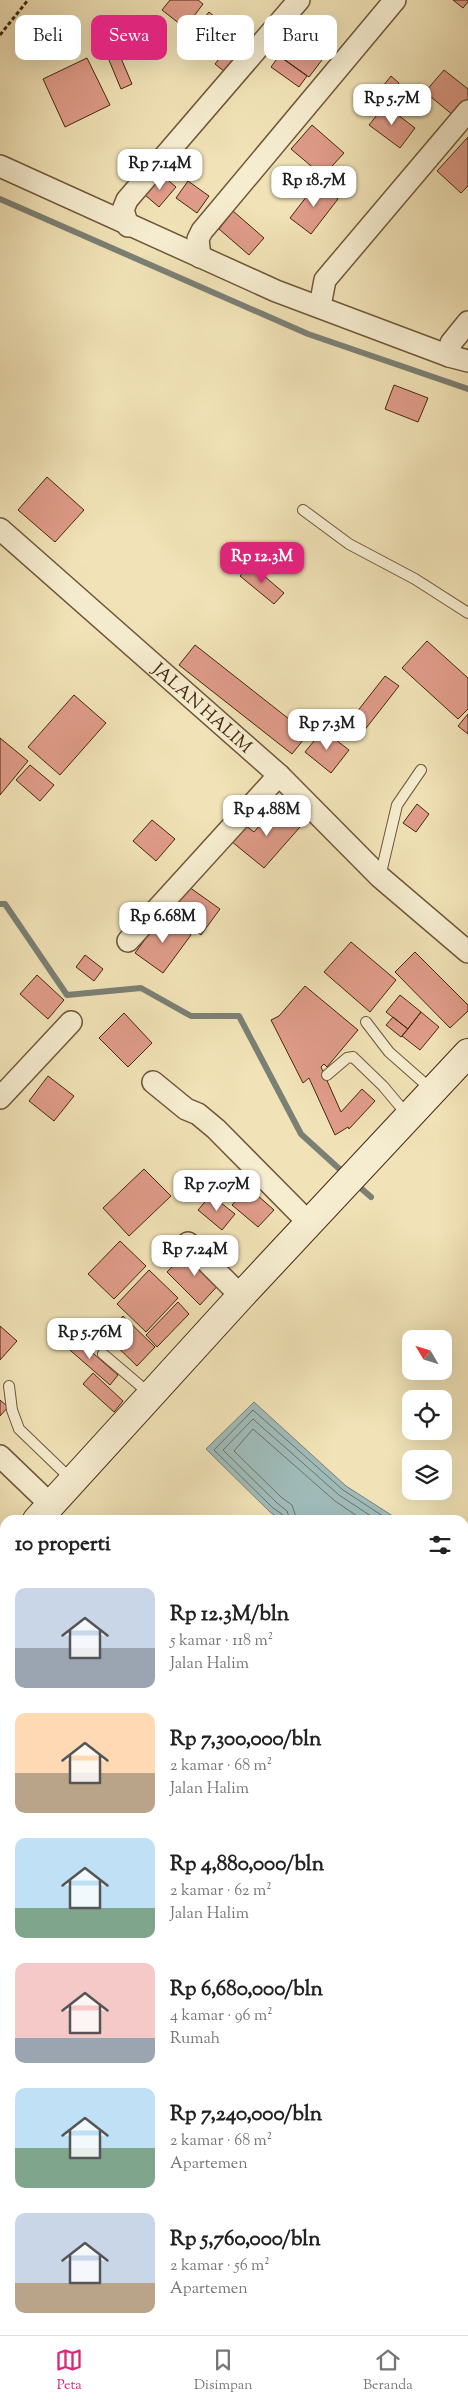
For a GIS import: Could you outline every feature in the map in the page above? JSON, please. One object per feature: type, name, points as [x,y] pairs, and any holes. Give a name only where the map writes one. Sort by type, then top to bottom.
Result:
[{"type":"main road","points":[[44,1513],[241,1296],[468,1053]]},
{"type":"street","points":[[128,226],[123,210],[127,200],[299,0]]},
{"type":"street","points":[[200,257],[198,239],[202,231],[395,0]]},
{"type":"street","points":[[320,306],[325,280],[468,111]]},
{"type":"street","points":[[0,166],[128,226],[276,291],[458,359]]},
{"type":"street","points":[[458,359],[451,343],[468,322]]},
{"type":"street","name":"JALAN HALIM","points":[[1,532],[279,775],[380,876],[468,952]]},
{"type":"street","points":[[128,941],[279,775]]},
{"type":"street","points":[[0,1098],[71,1022]]},
{"type":"street","points":[[153,1082],[186,1109],[198,1114],[216,1129],[309,1223]]},
{"type":"street","points":[[188,1243],[241,1296]]},
{"type":"street","points":[[0,1456],[44,1513]]},
{"type":"lane","points":[[303,510],[349,544],[415,579],[468,613]]},
{"type":"lane","points":[[380,876],[397,805],[421,770]]},
{"type":"lane","points":[[366,1022],[389,1052],[433,1091]]},
{"type":"lane","points":[[327,1075],[347,1058],[354,1057],[383,1086],[409,1117]]},
{"type":"lane","points":[[103,1354],[151,1395]]},
{"type":"lane","points":[[9,1386],[12,1410],[19,1429],[73,1481]]},
{"type":"path","points":[[0,35],[28,0]]},
{"type":"water","points":[[254,1402],[346,1486],[391,1515],[274,1515],[206,1449]]},
{"type":"building","points":[[170,0],[198,0],[203,4],[195,15],[177,15],[177,22],[162,10]]},
{"type":"building","points":[[453,0],[468,0],[468,2],[463,8]]},
{"type":"building","points":[[87,58],[110,105],[65,127],[43,79]]},
{"type":"building","points":[[109,60],[122,60],[132,84],[121,89]]},
{"type":"building","points":[[218,60],[234,60],[225,72],[215,64]]},
{"type":"building","points":[[276,60],[285,60],[307,76],[299,87],[271,67]]},
{"type":"building","points":[[285,60],[322,60],[309,77]]},
{"type":"building","points":[[444,70],[468,89],[468,99],[454,116],[425,92]]},
{"type":"building","points":[[391,76],[399,83],[391,93],[383,86]]},
{"type":"building","points":[[385,105],[415,128],[400,148],[369,125]]},
{"type":"building","points":[[312,125],[344,153],[323,176],[291,149]]},
{"type":"building","points":[[468,137],[468,186],[461,193],[437,171]]},
{"type":"building","points":[[162,175],[176,187],[159,207],[145,195]]},
{"type":"building","points":[[188,181],[209,196],[197,213],[176,198]]},
{"type":"building","points":[[317,183],[338,199],[311,234],[290,218]]},
{"type":"building","points":[[233,211],[264,238],[249,255],[219,229]]},
{"type":"building","points":[[394,385],[428,398],[418,422],[385,409]]},
{"type":"building","points":[[47,477],[84,510],[55,542],[18,510]]},
{"type":"building","points":[[250,564],[284,593],[274,604],[240,576]]},
{"type":"building","points":[[427,641],[468,678],[468,709],[458,719],[402,668]]},
{"type":"building","points":[[195,645],[308,734],[292,754],[179,665]]},
{"type":"building","points":[[385,676],[399,686],[356,741],[342,731]]},
{"type":"building","points":[[74,695],[106,723],[60,775],[28,747]]},
{"type":"building","points":[[468,714],[468,734],[458,726]]},
{"type":"building","points":[[323,730],[349,750],[331,773],[305,752]]},
{"type":"building","points":[[0,738],[28,761],[0,795]]},
{"type":"building","points":[[30,765],[54,785],[40,801],[16,780]]},
{"type":"building","points":[[417,804],[429,814],[416,832],[403,823]]},
{"type":"building","points":[[276,806],[300,827],[264,868],[231,841],[245,825],[254,832]]},
{"type":"building","points":[[152,820],[175,839],[156,861],[133,841]]},
{"type":"building","points":[[189,887],[220,909],[201,935],[171,912]]},
{"type":"building","points":[[163,915],[191,935],[163,973],[135,953]]},
{"type":"building","points":[[351,942],[396,980],[370,1012],[324,972]]},
{"type":"building","points":[[415,952],[468,1005],[468,1011],[450,1028],[395,972]]},
{"type":"building","points":[[85,955],[103,969],[94,981],[76,967]]},
{"type":"building","points":[[37,975],[64,1000],[48,1019],[20,994]]},
{"type":"building","points":[[305,986],[358,1030],[327,1067],[324,1064],[321,1067],[341,1112],[362,1089],[375,1101],[349,1129],[348,1127],[335,1135],[309,1078],[303,1083],[271,1020],[279,1016]]},
{"type":"building","points":[[400,995],[421,1012],[408,1029],[386,1012]]},
{"type":"building","points":[[421,1012],[439,1027],[420,1050],[402,1036]]},
{"type":"building","points":[[124,1013],[152,1043],[128,1067],[99,1038]]},
{"type":"building","points":[[393,1017],[408,1029],[401,1037],[386,1025]]},
{"type":"building","points":[[48,1076],[74,1096],[54,1121],[29,1101]]},
{"type":"building","points":[[144,1169],[171,1196],[129,1236],[103,1208]]},
{"type":"building","points":[[248,1187],[274,1210],[258,1227],[232,1205]]},
{"type":"building","points":[[211,1195],[235,1214],[222,1230],[198,1210]]},
{"type":"building","points":[[120,1241],[146,1266],[114,1299],[88,1274]]},
{"type":"building","points":[[189,1249],[222,1281],[200,1305],[167,1272]]},
{"type":"building","points":[[149,1270],[178,1298],[146,1332],[117,1304]]},
{"type":"building","points":[[178,1302],[189,1314],[157,1347],[146,1335]]},
{"type":"building","points":[[123,1316],[155,1347],[137,1366],[105,1335]]},
{"type":"building","points":[[83,1324],[101,1340],[93,1349],[75,1334]]},
{"type":"building","points":[[0,1326],[17,1341],[0,1360]]},
{"type":"building","points":[[71,1334],[118,1375],[110,1385],[63,1344]]},
{"type":"building","points":[[93,1373],[123,1401],[114,1412],[83,1384]]},
{"type":"building","points":[[0,1400],[8,1407],[0,1416]]},
{"type":"waterway","points":[[0,199],[308,334],[468,389]]},
{"type":"waterway","points":[[0,904],[5,904],[67,995],[141,988],[191,1016],[239,1016],[301,1134],[346,1175]]},
{"type":"waterway","points":[[355,1183],[371,1197]]}]
